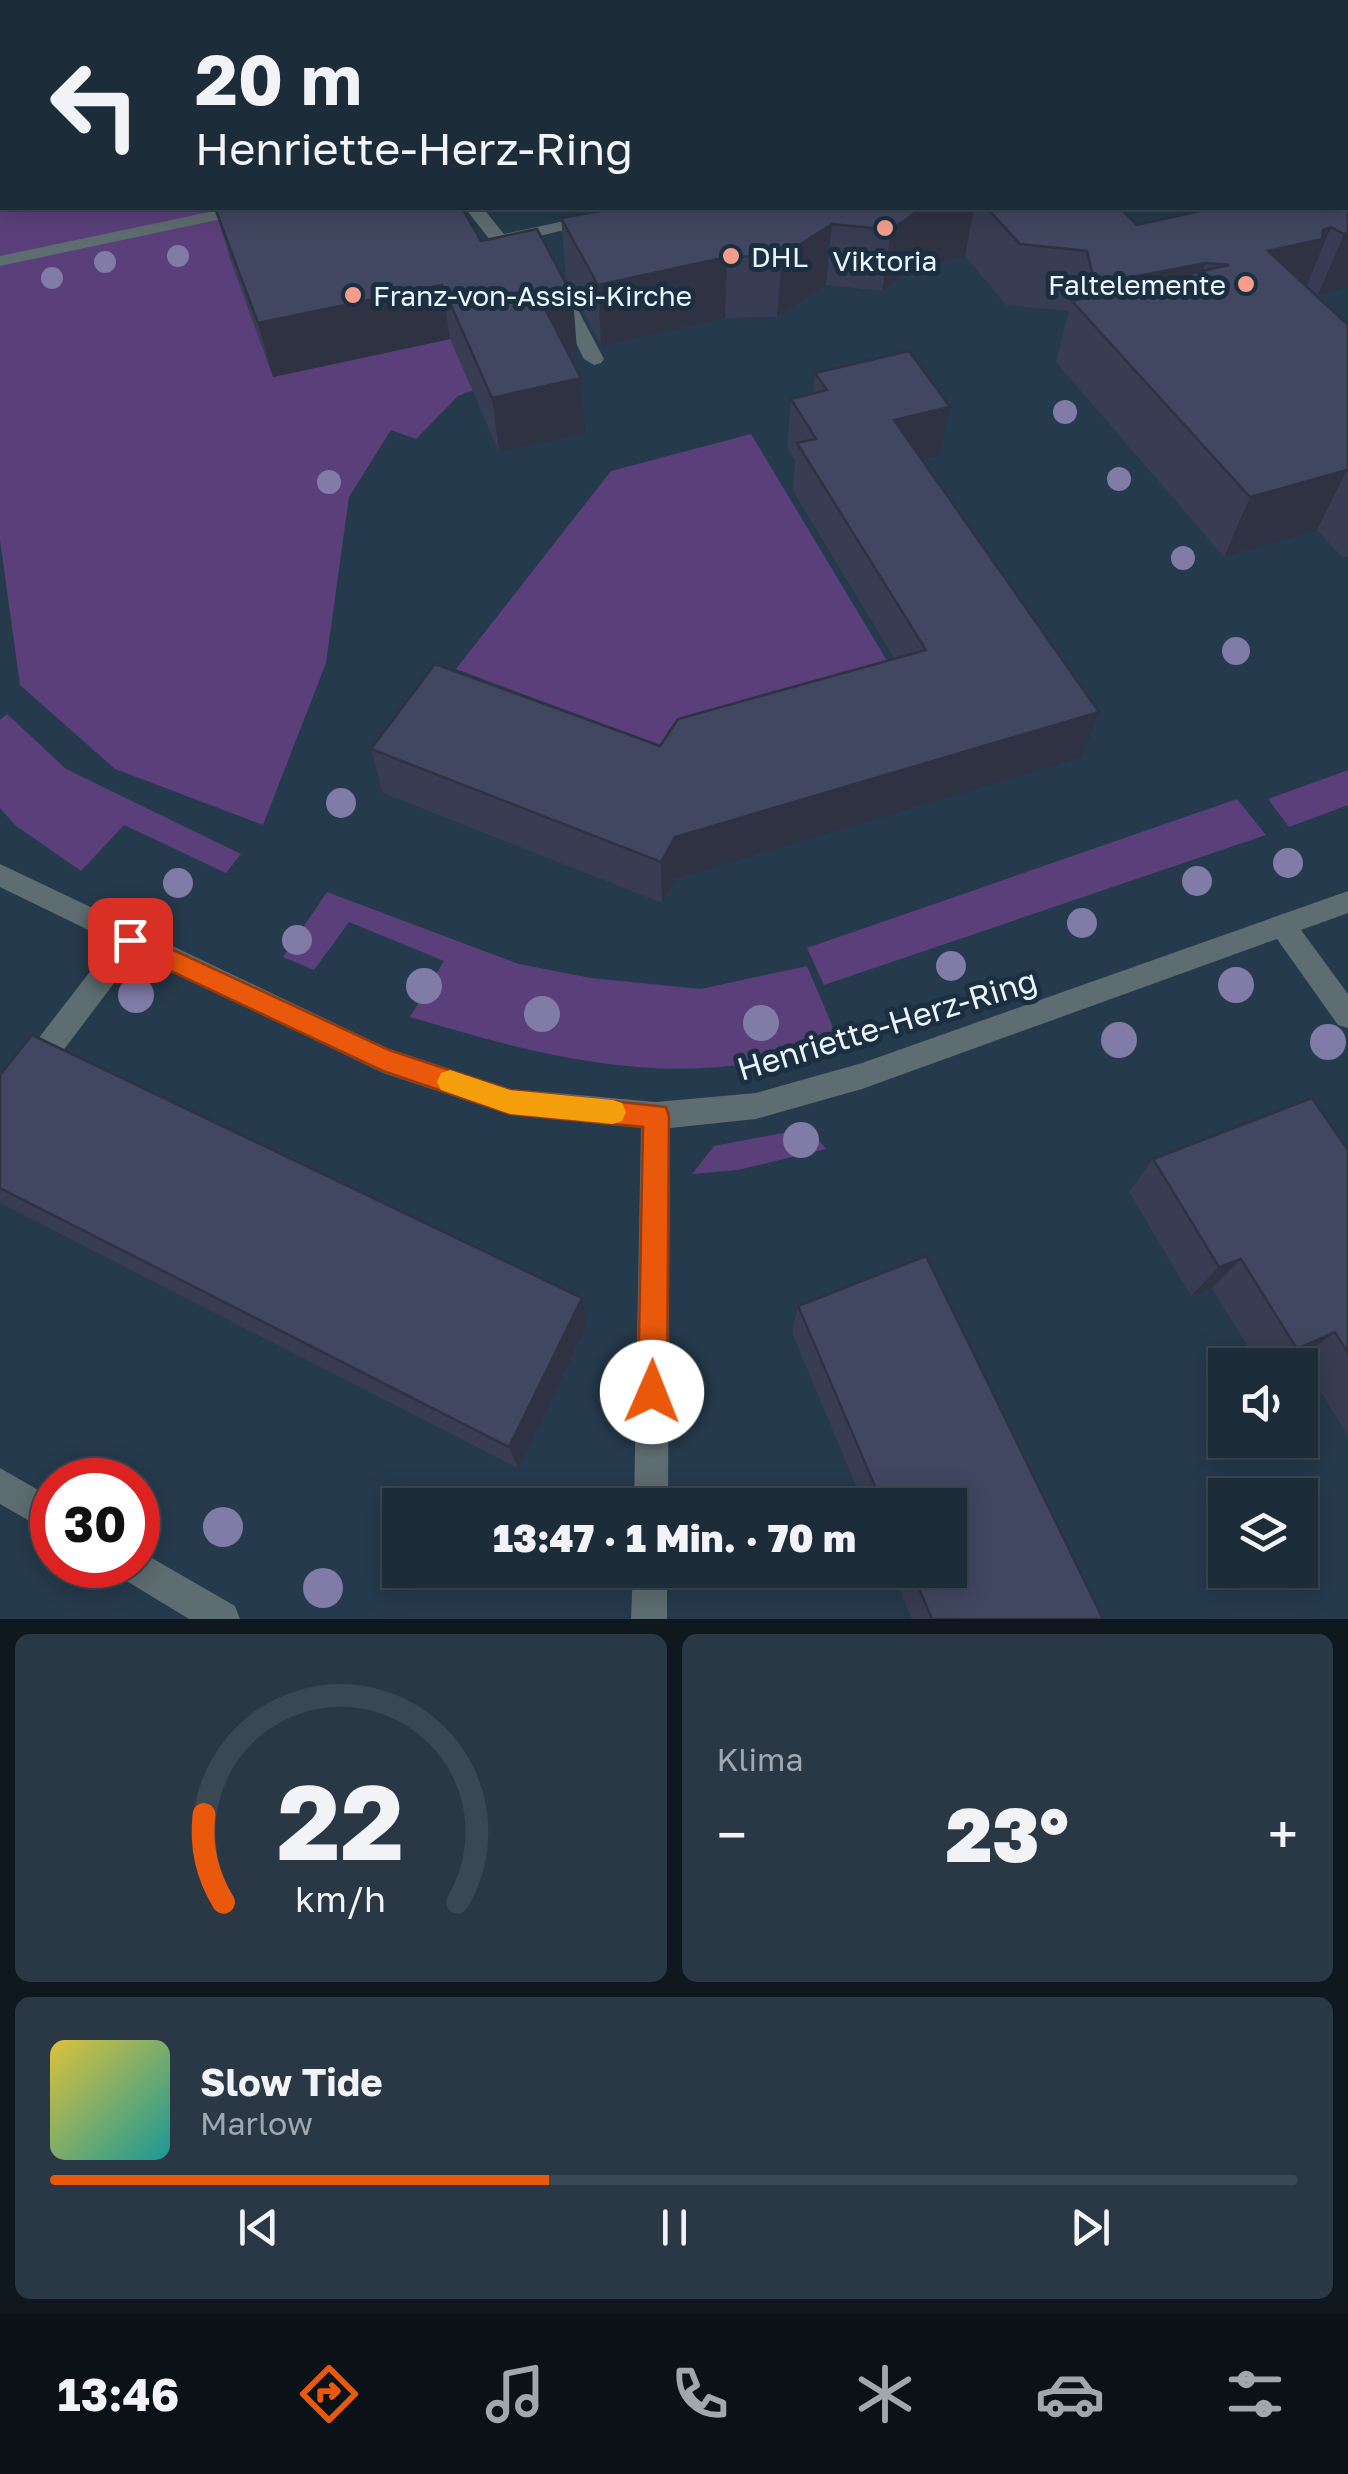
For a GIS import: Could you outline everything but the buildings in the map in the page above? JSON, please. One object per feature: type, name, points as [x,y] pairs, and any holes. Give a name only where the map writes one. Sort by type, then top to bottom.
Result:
[{"type":"street","points":[[0,261],[241,210]]},
{"type":"street","points":[[475,210],[491,243],[527,275],[540,262],[553,229]]},
{"type":"street","points":[[491,243],[636,210]]},
{"type":"street","points":[[540,262],[594,358]]},
{"type":"street","name":"Henriette-Herz-Ring","points":[[0,875],[383,1060],[510,1102],[656,1116],[756,1106],[862,1076],[1348,902]]},
{"type":"street","points":[[1282,926],[1348,1016]]},
{"type":"street","points":[[0,1111],[130,940]]},
{"type":"street","points":[[651,1488],[656,1116]]},
{"type":"street","points":[[0,1486],[30,1504]]},
{"type":"street","points":[[160,1582],[222,1619]]},
{"type":"street","points":[[649,1619],[650,1588]]},
{"type":"shaded area","points":[[0,210],[412,210],[486,332],[495,382],[458,396],[416,439],[391,430],[349,497],[326,663],[263,825],[115,769],[20,685],[0,540]]},
{"type":"shaded area","points":[[751,434],[901,684],[673,750],[456,669],[611,471]]},
{"type":"shaded area","points":[[7,714],[66,769],[241,854],[226,873],[124,825],[81,871],[15,825],[0,808],[0,720]]},
{"type":"shaded area","points":[[1348,770],[1348,805],[1289,827],[1268,799]]},
{"type":"shaded area","points":[[1237,799],[1266,835],[824,985],[807,948]]},
{"type":"shaded area","points":[[327,892],[519,964],[591,978],[701,989],[807,966],[840,1044],[734,1065],[640,1067],[562,1057],[410,1017],[444,961],[349,922],[314,970],[283,957]]},
{"type":"shaded area","points":[[809,1128],[826,1149],[738,1170],[692,1174],[714,1146]]},
{"type":"slow traffic","points":[[450,1082],[510,1102],[613,1112]]},
{"type":"place","name":"Viktoria","points":[[885,228]]},
{"type":"place","name":"DHL","points":[[731,256]]},
{"type":"place","name":"Faltelemente","points":[[1246,284]]},
{"type":"place","name":"Franz-von-Assisi-Kirche","points":[[353,295]]},
{"type":"route","points":[[130,940],[383,1060],[510,1102],[656,1116],[652,1392]]}]
